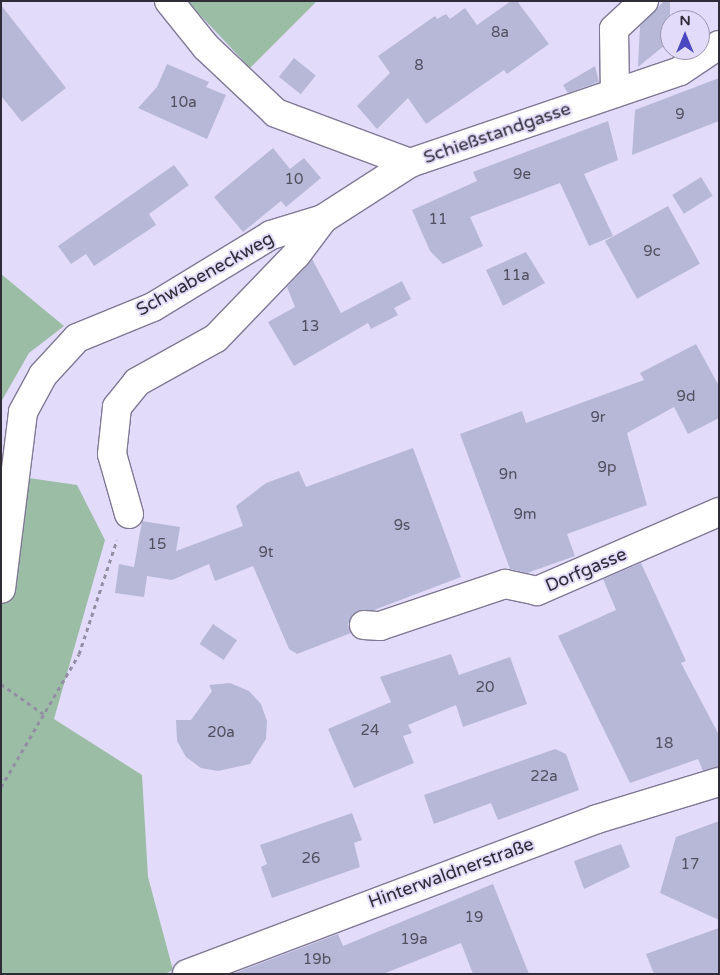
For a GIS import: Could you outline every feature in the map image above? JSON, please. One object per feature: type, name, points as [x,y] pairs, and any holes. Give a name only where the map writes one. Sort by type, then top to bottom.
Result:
[{"type":"street","name":"Schießstandgasse","points":[[169,1],[206,47],[276,113],[410,163],[680,71],[719,44]]},
{"type":"street","points":[[615,93],[614,29],[644,1]]},
{"type":"street","name":"Schwabeneckweg","points":[[1,589],[23,412],[43,375],[77,338],[153,307],[271,235],[323,219],[410,163]]},
{"type":"street","points":[[129,514],[112,454],[117,407],[137,382],[216,338],[296,255],[323,219]]},
{"type":"street","name":"Dorfgasse","points":[[364,625],[380,626],[505,584],[537,591],[719,512]]},
{"type":"street","name":"Hinterwaldnerstraße","points":[[187,974],[597,819],[719,782]]},
{"type":"path","points":[[1,787],[80,654],[109,556],[129,514]]},
{"type":"path","points":[[1,684],[45,715]]},
{"type":"green space","points":[[187,1],[317,1],[250,68]]},
{"type":"green space","points":[[1,274],[64,326],[29,353],[1,402]]},
{"type":"green space","points":[[1,474],[77,485],[105,540],[54,719],[142,775],[148,877],[173,970],[165,974],[1,974]]},
{"type":"building","points":[[511,1],[517,1],[549,44],[507,74],[504,70],[426,124],[408,98],[377,129],[357,106],[390,73],[378,56],[435,16],[437,19],[446,14],[450,19],[465,8],[477,25]]},
{"type":"building","points":[[664,1],[670,1],[670,10],[660,10],[660,49],[638,67],[640,26]]},
{"type":"building","points":[[1,5],[66,88],[22,122],[1,96]]},
{"type":"building","points":[[294,58],[316,76],[301,94],[279,77]]},
{"type":"building","points":[[167,64],[209,82],[206,87],[226,95],[207,139],[138,108],[157,87]]},
{"type":"building","points":[[595,66],[599,82],[568,93],[563,85]]},
{"type":"building","points":[[719,78],[719,121],[632,155],[635,110]]},
{"type":"building","points":[[608,121],[618,160],[584,174],[613,236],[589,246],[560,183],[470,217],[483,246],[443,264],[430,251],[412,210],[477,181],[473,172]]},
{"type":"building","points":[[273,148],[290,169],[304,158],[321,178],[286,207],[281,201],[243,232],[214,197]]},
{"type":"building","points":[[174,165],[189,185],[149,214],[156,225],[94,266],[86,254],[71,264],[58,246]]},
{"type":"building","points":[[701,177],[713,196],[684,214],[672,195]]},
{"type":"building","points":[[668,206],[700,264],[637,299],[605,241]]},
{"type":"building","points":[[526,252],[545,283],[503,306],[486,270]]},
{"type":"building","points":[[312,259],[341,313],[402,281],[411,299],[394,308],[398,315],[371,329],[368,323],[294,366],[268,322],[295,307],[287,287]]},
{"type":"building","points":[[696,344],[719,386],[719,418],[688,434],[674,407],[627,433],[647,505],[567,534],[575,556],[527,573],[510,569],[460,434],[522,411],[526,423],[644,380],[640,373]]},
{"type":"building","points":[[413,448],[461,577],[374,610],[357,611],[348,624],[351,633],[297,654],[289,649],[253,566],[215,581],[209,564],[172,580],[147,576],[144,597],[115,593],[119,564],[134,567],[142,521],[180,527],[176,551],[243,526],[236,506],[266,483],[299,471],[306,487]]},
{"type":"building","points":[[641,563],[686,661],[681,663],[719,735],[719,767],[703,771],[698,759],[630,783],[558,636],[616,610],[603,579]]},
{"type":"building","points":[[213,624],[237,640],[224,660],[200,644]]},
{"type":"building","points":[[451,654],[459,675],[510,657],[527,704],[463,727],[456,705],[408,725],[412,733],[403,736],[414,763],[354,788],[328,729],[391,702],[380,677]]},
{"type":"building","points":[[230,683],[249,691],[261,704],[267,721],[266,739],[250,764],[218,771],[201,768],[186,757],[177,741],[176,720],[191,720],[212,691],[209,685]]},
{"type":"building","points":[[555,749],[566,754],[579,790],[498,820],[491,803],[434,824],[424,795]]},
{"type":"building","points":[[352,813],[362,840],[354,843],[360,867],[272,898],[261,867],[267,864],[260,845]]},
{"type":"building","points":[[719,821],[719,920],[660,893],[676,837]]},
{"type":"building","points":[[621,844],[630,867],[584,889],[574,861]]},
{"type":"building","points":[[493,884],[529,974],[473,974],[461,943],[383,974],[232,974],[338,934],[343,946]]},
{"type":"building","points":[[719,928],[719,974],[654,974],[646,954]]}]
